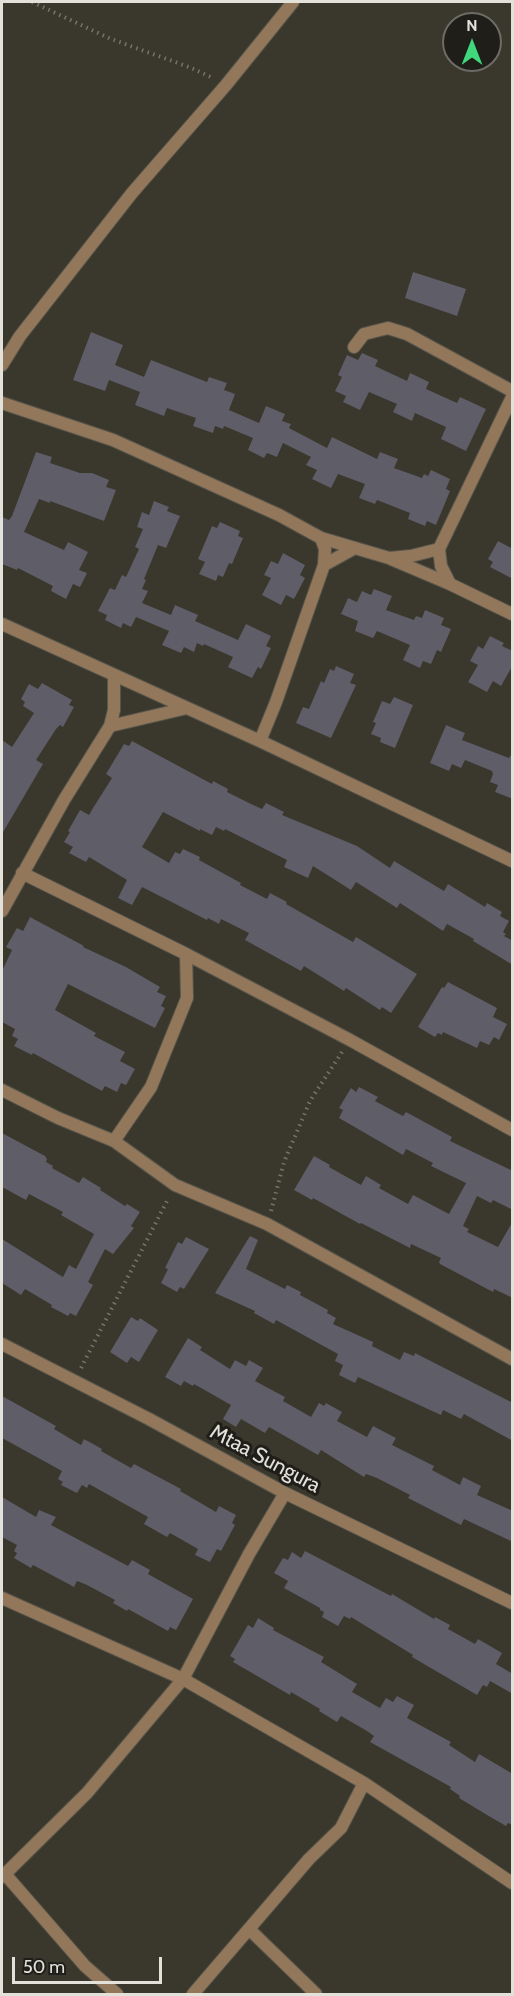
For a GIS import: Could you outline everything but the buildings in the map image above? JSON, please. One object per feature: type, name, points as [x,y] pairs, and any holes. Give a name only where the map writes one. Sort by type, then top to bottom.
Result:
[{"type":"street","points":[[2,365],[20,336],[132,193],[226,85],[293,2]]},
{"type":"street","points":[[354,346],[364,334],[388,328],[407,334],[513,391]]},
{"type":"street","points":[[450,584],[441,566],[439,549],[513,397]]},
{"type":"street","points":[[2,403],[113,440],[279,515],[321,538],[352,549],[389,558],[513,614]]},
{"type":"street","points":[[260,741],[324,565],[325,549],[321,538]]},
{"type":"street","points":[[324,565],[352,549]]},
{"type":"street","points":[[389,558],[411,556],[439,549]]},
{"type":"street","points":[[2,624],[260,741],[513,861]]},
{"type":"street","points":[[2,911],[22,873],[110,726],[114,710],[114,675]]},
{"type":"street","points":[[110,726],[187,708]]},
{"type":"street","points":[[22,873],[186,954],[350,1040],[513,1130]]},
{"type":"street","points":[[114,1141],[151,1087],[187,998],[186,954]]},
{"type":"street","points":[[2,1090],[58,1118],[114,1141],[175,1185],[267,1224],[513,1359]]},
{"type":"street","name":"Mtaa Sungura","points":[[2,1344],[149,1419],[285,1493],[513,1603]]},
{"type":"street","points":[[117,1995],[85,1966],[3,1876],[87,1793],[183,1679],[228,1592],[285,1493]]},
{"type":"street","points":[[2,1598],[183,1679],[364,1783],[513,1883]]},
{"type":"street","points":[[193,1995],[309,1859],[341,1828],[364,1783]]},
{"type":"street","points":[[250,1930],[316,1995]]},
{"type":"path","points":[[32,2],[111,39],[189,67],[226,85]]},
{"type":"path","points":[[267,1224],[284,1162],[310,1101],[350,1040]]},
{"type":"path","points":[[73,1382],[175,1185]]}]
